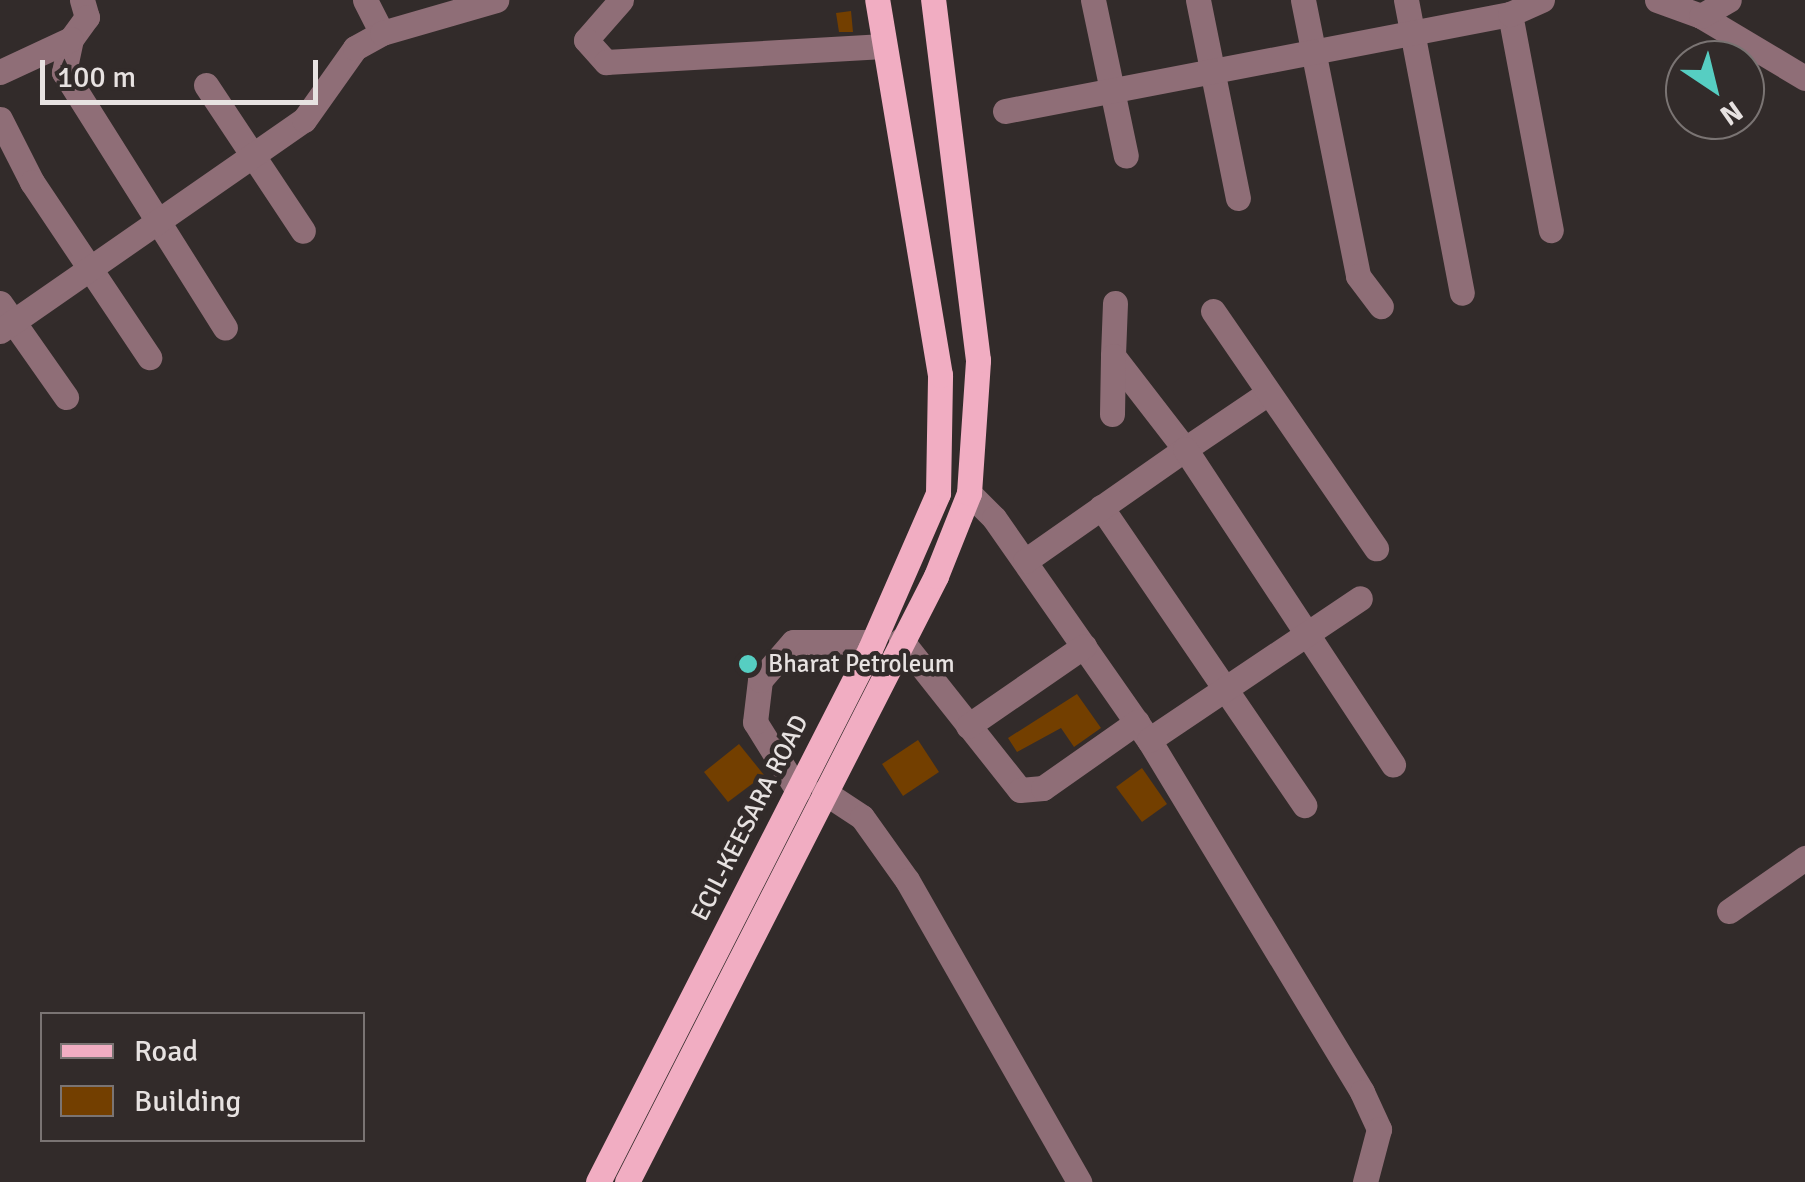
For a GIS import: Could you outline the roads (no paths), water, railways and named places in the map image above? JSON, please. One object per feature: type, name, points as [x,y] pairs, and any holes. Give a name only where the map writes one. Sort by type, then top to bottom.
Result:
[{"type":"main road","name":"ECIL-KEESARA ROAD","points":[[598,1182],[873,642],[938,493],[940,375],[878,0]]},
{"type":"main road","points":[[627,1182],[902,640],[969,494],[978,427],[971,289],[951,167],[933,0]]},
{"type":"main road","points":[[873,642],[902,640]]},
{"type":"street","points":[[0,72],[70,38],[87,17],[82,0]]},
{"type":"street","points":[[366,0],[382,33]]},
{"type":"street","points":[[66,397],[4,319],[87,269],[304,120],[337,68],[382,33],[496,0]]},
{"type":"street","points":[[622,0],[586,40],[606,62],[884,46]]},
{"type":"street","points":[[1093,0],[1126,156]]},
{"type":"street","points":[[1198,0],[1238,198]]},
{"type":"street","points":[[1303,0],[1358,276],[1381,306]]},
{"type":"street","points":[[1406,0],[1462,293]]},
{"type":"street","points":[[1005,111],[1510,14],[1542,0]]},
{"type":"street","points":[[1658,0],[1701,16],[1805,78]]},
{"type":"street","points":[[1701,16],[1729,0]]},
{"type":"street","points":[[1510,14],[1552,230]]},
{"type":"street","points":[[70,38],[64,72],[154,220],[226,328]]},
{"type":"street","points":[[206,85],[303,231]]},
{"type":"street","points":[[0,119],[87,269],[149,358]]},
{"type":"street","points":[[1112,414],[1116,303]]},
{"type":"street","points":[[1213,311],[1376,548]]},
{"type":"street","points":[[1112,356],[1185,449],[1394,765]]},
{"type":"street","points":[[1025,561],[1268,393]]},
{"type":"street","points":[[969,494],[1025,561],[1143,731],[1362,1092],[1379,1130],[1366,1182]]},
{"type":"street","points":[[1101,507],[1304,805]]},
{"type":"street","points":[[902,640],[1015,787],[1031,792],[1226,689],[1360,598]]},
{"type":"street","points":[[798,791],[755,722],[760,680],[792,642],[873,642]]},
{"type":"street","points":[[968,726],[1084,646]]},
{"type":"street","points":[[824,792],[862,816],[908,880],[1080,1182]]},
{"type":"street","points":[[1729,911],[1805,858]]},
{"type":"place","name":"Bharat Petroleum","points":[[748,664]]}]
